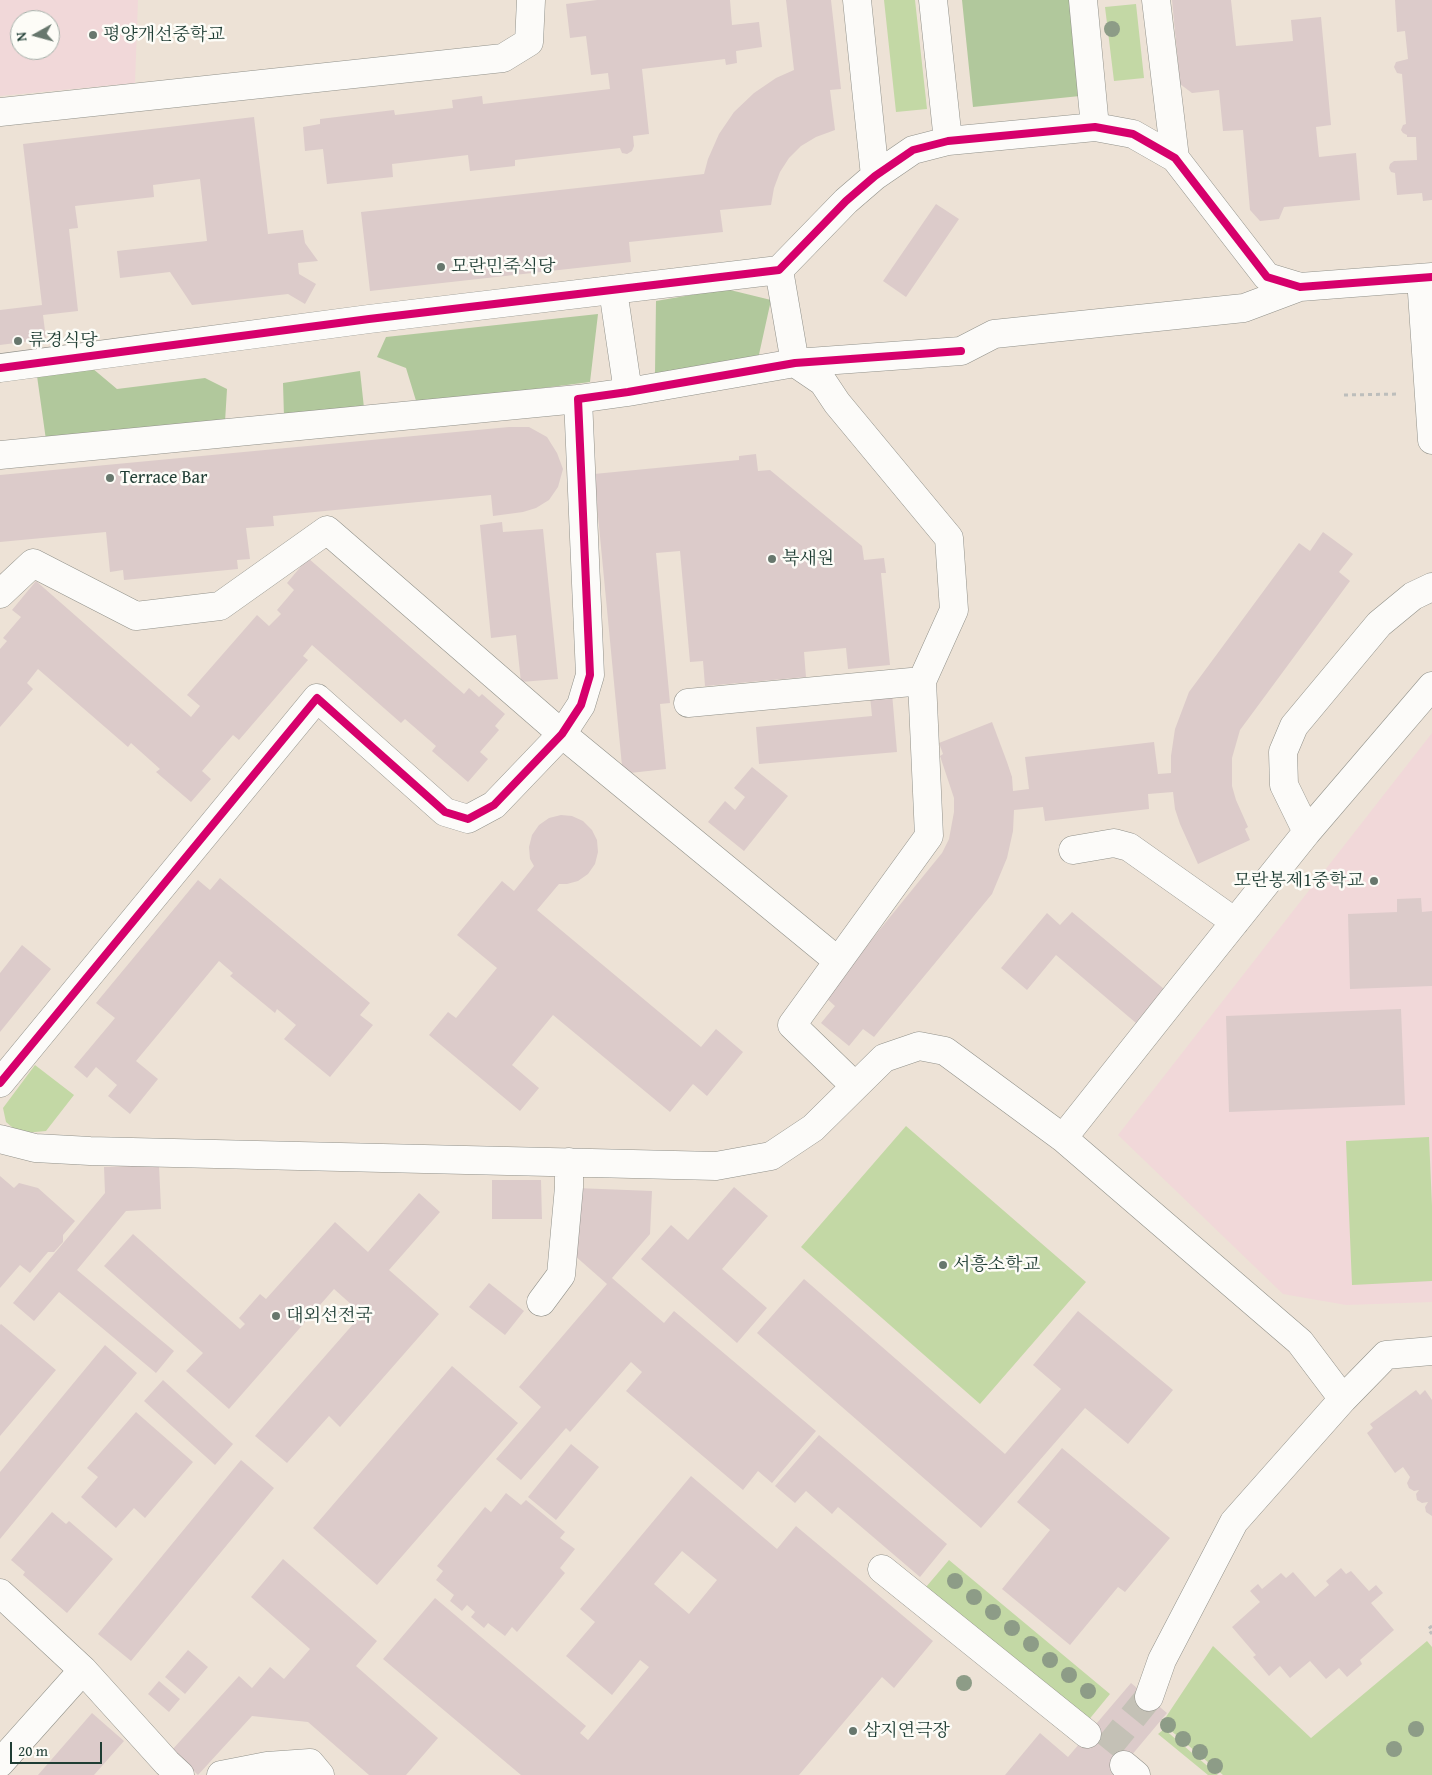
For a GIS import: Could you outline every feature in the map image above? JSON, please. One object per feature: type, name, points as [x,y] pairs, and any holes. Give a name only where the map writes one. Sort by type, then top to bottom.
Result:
[{"type":"street","points":[[0,112],[503,58],[529,42],[531,0]]},
{"type":"street","points":[[857,0],[875,176]]},
{"type":"street","points":[[933,0],[948,141]]},
{"type":"street","points":[[1083,0],[1095,128]]},
{"type":"street","points":[[1156,0],[1175,158]]},
{"type":"street","points":[[0,368],[369,319],[778,270],[846,201],[875,176],[913,150],[948,141],[1095,128],[1132,134],[1175,158],[1267,277],[1300,288]]},
{"type":"street","points":[[778,270],[795,363],[823,382],[837,403],[949,538],[954,610],[922,681],[929,836],[792,1025],[855,1086]]},
{"type":"street","points":[[0,456],[578,399],[795,363],[961,351],[994,334],[1244,308],[1300,288],[1427,277],[1428,393],[1432,440]]},
{"type":"street","points":[[613,290],[628,392]]},
{"type":"street","points":[[0,1083],[317,698],[445,812],[468,819],[494,805],[562,734],[581,706],[590,675],[578,399]]},
{"type":"street","points":[[0,594],[33,563],[136,616],[220,606],[327,530],[562,734],[838,961]]},
{"type":"street","points":[[1307,832],[1284,785],[1284,752],[1294,726],[1378,624],[1413,596],[1432,587]]},
{"type":"street","points":[[688,702],[922,681]]},
{"type":"street","points":[[1063,1138],[1307,832],[1432,686]]},
{"type":"street","points":[[1073,850],[1114,843],[1130,847],[1235,922]]},
{"type":"street","points":[[0,1139],[35,1148],[90,1152],[716,1166],[771,1156],[813,1128],[884,1058],[919,1046],[945,1051],[1063,1138],[1300,1342],[1342,1399]]},
{"type":"street","points":[[542,1302],[561,1275],[569,1187],[569,1162]]},
{"type":"street","points":[[1149,1697],[1162,1660],[1234,1522],[1342,1399],[1386,1355],[1432,1351]]},
{"type":"street","points":[[882,1569],[1088,1734]]},
{"type":"street","points":[[0,1593],[83,1670],[174,1769]]},
{"type":"street","points":[[0,1763],[83,1670]]},
{"type":"street","points":[[221,1775],[267,1766],[310,1763],[320,1775]]},
{"type":"path","points":[[1344,394],[1428,393]]},
{"type":"path","points":[[1432,1626],[1428,1629],[1432,1634]]},
{"type":"shaded area","name":"평양개선중학교","points":[[0,0],[138,0],[135,83],[0,96]]},
{"type":"shaded area","name":"모란봉제1중학교","points":[[1432,733],[1432,1302],[1346,1305],[1283,1294],[1118,1135]]},
{"type":"green space","points":[[884,0],[915,0],[927,109],[896,112]]},
{"type":"green space","points":[[962,0],[1070,0],[1080,96],[973,107]]},
{"type":"green space","points":[[1136,4],[1144,78],[1114,81],[1105,7]]},
{"type":"green space","points":[[726,289],[771,300],[758,359],[735,368],[655,373],[656,301]]},
{"type":"green space","points":[[598,314],[590,382],[417,404],[406,368],[377,357],[386,337]]},
{"type":"green space","points":[[92,368],[117,389],[205,378],[227,389],[225,422],[46,440],[37,376]]},
{"type":"green space","points":[[360,371],[364,408],[284,417],[283,383]]},
{"type":"green space","points":[[35,1065],[74,1095],[46,1131],[24,1133],[6,1122],[3,1108]]},
{"type":"green space","name":"서흥소학교","points":[[906,1126],[1086,1282],[980,1404],[801,1247]]},
{"type":"green space","points":[[1429,1137],[1432,1206],[1432,1281],[1352,1285],[1346,1141]]},
{"type":"green space","points":[[949,1560],[1110,1694],[1087,1722],[926,1587]]},
{"type":"green space","points":[[1427,1641],[1432,1647],[1432,1775],[1223,1775],[1162,1723],[1213,1646],[1311,1738]]},
{"type":"green space","points":[[1164,1729],[1218,1775],[1208,1775],[1158,1734]]},
{"type":"building","points":[[597,0],[730,0],[732,25],[759,22],[762,47],[736,51],[737,63],[726,65],[725,59],[642,69],[649,134],[633,136],[634,146],[632,151],[627,154],[622,153],[620,148],[515,160],[515,166],[470,171],[468,155],[392,164],[393,177],[327,184],[323,149],[305,151],[303,127],[320,124],[320,119],[394,110],[395,115],[453,108],[452,100],[482,96],[483,104],[610,89],[608,73],[591,75],[586,36],[570,38],[566,4]]},
{"type":"building","points":[[786,0],[831,0],[841,89],[830,90],[835,130],[816,137],[801,146],[789,158],[780,172],[774,188],[771,205],[720,210],[723,232],[629,242],[631,262],[370,291],[361,212],[704,174],[708,159],[719,134],[734,112],[754,93],[776,78],[794,70]]},
{"type":"building","points":[[1172,0],[1231,0],[1236,46],[1293,41],[1291,20],[1321,17],[1331,125],[1316,127],[1319,157],[1356,153],[1360,200],[1284,207],[1279,219],[1260,221],[1250,210],[1243,130],[1223,131],[1219,90],[1192,93],[1180,84]]},
{"type":"building","points":[[1395,0],[1432,0],[1432,200],[1423,201],[1422,193],[1397,195],[1395,173],[1391,172],[1389,168],[1390,164],[1394,161],[1417,160],[1416,137],[1407,137],[1401,130],[1403,125],[1406,124],[1402,74],[1397,73],[1394,67],[1396,62],[1408,59],[1405,31],[1397,32]]},
{"type":"building","points":[[254,117],[268,234],[303,230],[305,243],[318,261],[298,263],[299,274],[316,284],[305,304],[288,294],[192,305],[170,272],[120,278],[117,251],[207,241],[200,179],[153,185],[154,197],[75,206],[78,228],[69,229],[78,311],[43,315],[46,339],[0,345],[0,310],[42,305],[23,144]]},
{"type":"building","points":[[936,204],[959,219],[906,297],[883,281]]},
{"type":"building","points":[[509,427],[529,427],[547,437],[557,453],[563,469],[558,487],[549,500],[536,508],[523,512],[493,516],[491,495],[273,516],[274,526],[246,528],[250,559],[237,560],[238,569],[124,580],[123,570],[110,572],[106,532],[0,542],[0,475]]},
{"type":"building","name":"북새원","points":[[756,454],[758,471],[770,470],[862,546],[864,560],[884,558],[886,573],[881,573],[890,665],[848,669],[846,648],[804,652],[806,677],[705,686],[703,661],[690,662],[680,551],[656,553],[670,703],[660,704],[666,769],[630,773],[622,766],[594,474],[739,460],[739,456]]},
{"type":"building","points":[[502,522],[503,532],[543,529],[558,679],[521,682],[516,635],[491,638],[480,525]]},
{"type":"building","points":[[1323,532],[1353,554],[1339,572],[1350,581],[1240,730],[1232,758],[1232,786],[1248,827],[1245,829],[1250,840],[1198,864],[1180,824],[1175,809],[1173,792],[1148,794],[1149,809],[1045,821],[1043,807],[1014,810],[1013,831],[1007,858],[992,894],[874,1037],[863,1029],[849,1046],[821,1023],[835,1006],[825,997],[942,853],[949,839],[954,812],[954,798],[940,756],[943,754],[939,743],[992,722],[1012,777],[1013,791],[1029,789],[1025,757],[1154,742],[1158,774],[1171,773],[1171,756],[1175,729],[1189,692],[1299,543],[1310,551]]},
{"type":"building","points":[[308,558],[464,694],[469,688],[479,697],[482,694],[505,714],[495,726],[499,730],[480,752],[488,759],[468,782],[432,751],[436,746],[405,719],[401,723],[312,645],[303,656],[308,660],[239,740],[233,735],[202,771],[211,779],[191,802],[156,772],[160,769],[131,743],[128,747],[38,669],[27,683],[33,689],[0,727],[0,649],[7,641],[3,638],[21,617],[12,610],[36,581],[191,717],[200,706],[187,695],[257,615],[269,626],[281,614],[277,610],[294,590],[287,583]]},
{"type":"building","points":[[892,693],[897,752],[759,764],[756,727],[872,716],[870,696]]},
{"type":"building","points":[[752,767],[788,796],[744,851],[708,822],[725,801],[735,810],[745,797],[734,788]]},
{"type":"building","points":[[561,815],[572,816],[583,821],[592,830],[597,840],[598,852],[595,864],[588,874],[578,881],[559,884],[537,910],[701,1047],[716,1029],[743,1052],[707,1096],[693,1084],[670,1112],[553,1015],[512,1065],[539,1088],[520,1111],[429,1035],[448,1012],[456,1018],[497,968],[457,935],[502,881],[514,891],[534,866],[530,859],[529,847],[532,835],[539,825],[549,818]]},
{"type":"building","points":[[220,878],[370,1003],[360,1015],[373,1025],[330,1077],[284,1039],[296,1025],[277,1009],[275,1013],[230,976],[233,973],[219,961],[136,1061],[158,1079],[130,1114],[108,1096],[117,1085],[96,1067],[87,1078],[74,1067],[115,1018],[96,1003],[198,880],[210,890]]},
{"type":"building","name":"모란봉제1중학교","points":[[1421,898],[1422,912],[1432,911],[1432,986],[1350,989],[1348,914],[1397,912],[1397,899]]},
{"type":"building","points":[[1072,912],[1164,989],[1136,1023],[1056,955],[1027,990],[1001,968],[1047,913],[1060,925]]},
{"type":"building","points":[[22,945],[51,969],[0,1032],[0,973]]},
{"type":"building","points":[[1401,1009],[1405,1105],[1229,1112],[1226,1016]]},
{"type":"building","points":[[159,1165],[161,1209],[126,1211],[77,1270],[174,1351],[156,1373],[59,1292],[34,1321],[13,1303],[105,1193],[104,1167]]},
{"type":"building","points":[[0,1176],[14,1188],[19,1183],[38,1188],[75,1221],[63,1235],[63,1242],[54,1252],[48,1252],[30,1273],[20,1265],[0,1288]]},
{"type":"building","points":[[492,1180],[541,1180],[542,1219],[492,1219]]},
{"type":"building","points":[[734,1187],[768,1216],[722,1269],[767,1308],[737,1343],[641,1259],[671,1225],[688,1240]]},
{"type":"building","points":[[576,1188],[652,1191],[650,1234],[612,1278],[664,1323],[674,1311],[816,1431],[772,1483],[758,1471],[743,1490],[626,1391],[642,1372],[631,1362],[570,1432],[566,1428],[521,1480],[496,1459],[541,1407],[519,1387],[607,1284],[574,1255]]},
{"type":"building","points":[[419,1193],[440,1212],[389,1270],[439,1314],[340,1427],[329,1416],[287,1463],[255,1436],[362,1314],[334,1289],[229,1409],[186,1371],[203,1353],[104,1266],[133,1234],[240,1329],[245,1324],[239,1318],[260,1294],[266,1299],[335,1222],[368,1252]]},
{"type":"building","points":[[804,1279],[1005,1454],[1061,1389],[1033,1365],[1078,1311],[1173,1390],[1128,1444],[1085,1408],[981,1528],[757,1333]]},
{"type":"building","points":[[489,1283],[524,1311],[505,1335],[469,1307]]},
{"type":"building","points":[[0,1325],[56,1370],[0,1436]]},
{"type":"building","points":[[105,1345],[137,1373],[0,1539],[0,1472]]},
{"type":"building","points":[[452,1366],[518,1423],[377,1585],[313,1528]]},
{"type":"building","points":[[163,1380],[233,1444],[215,1465],[144,1401]]},
{"type":"building","points":[[1416,1390],[1420,1395],[1425,1390],[1432,1400],[1432,1516],[1426,1512],[1425,1507],[1428,1502],[1422,1503],[1417,1500],[1416,1494],[1419,1490],[1414,1491],[1409,1488],[1407,1483],[1410,1477],[1403,1467],[1395,1473],[1367,1433],[1373,1428],[1370,1424]]},
{"type":"building","points":[[136,1412],[193,1462],[145,1518],[134,1508],[116,1528],[81,1497],[98,1477],[87,1468]]},
{"type":"building","points":[[819,1435],[947,1544],[920,1577],[838,1507],[832,1514],[806,1491],[795,1503],[775,1486]]},
{"type":"building","points":[[571,1444],[599,1467],[556,1520],[528,1497]]},
{"type":"building","points":[[1062,1448],[1170,1538],[1125,1592],[1118,1587],[1070,1645],[1002,1589],[1050,1530],[1017,1502]]},
{"type":"building","points":[[241,1460],[274,1488],[131,1661],[98,1634]]},
{"type":"building","points":[[691,1476],[777,1549],[796,1526],[933,1641],[894,1688],[882,1677],[799,1775],[521,1775],[383,1659],[435,1598],[586,1726],[580,1733],[588,1740],[649,1667],[640,1660],[612,1695],[566,1656],[595,1622],[580,1609]],"holes":[[[682,1551],[717,1580],[689,1614],[654,1584]]]},
{"type":"building","points":[[506,1493],[521,1505],[526,1500],[565,1532],[560,1538],[575,1549],[560,1568],[565,1573],[517,1632],[512,1627],[505,1636],[488,1623],[484,1628],[471,1617],[475,1612],[467,1605],[462,1611],[450,1601],[454,1595],[436,1580],[443,1571],[437,1566],[485,1507],[491,1512]]},
{"type":"building","points":[[52,1512],[66,1524],[69,1521],[113,1559],[67,1613],[23,1575],[25,1572],[11,1560]]},
{"type":"building","points":[[283,1559],[377,1641],[356,1666],[438,1738],[406,1775],[369,1775],[308,1722],[252,1716],[198,1775],[172,1750],[239,1676],[252,1688],[270,1667],[284,1679],[310,1649],[251,1597]]},
{"type":"building","points":[[1341,1568],[1346,1574],[1351,1571],[1369,1591],[1376,1585],[1383,1593],[1371,1603],[1394,1630],[1360,1660],[1362,1664],[1347,1677],[1339,1668],[1326,1679],[1310,1661],[1290,1678],[1280,1666],[1269,1676],[1253,1657],[1256,1655],[1232,1627],[1260,1602],[1250,1591],[1258,1584],[1262,1589],[1281,1573],[1286,1578],[1293,1572],[1315,1597],[1329,1585],[1326,1581]]},
{"type":"building","points":[[188,1650],[208,1667],[185,1694],[165,1677]]},
{"type":"building","points":[[159,1681],[180,1699],[169,1712],[148,1694]]},
{"type":"building","points":[[1131,1683],[1167,1713],[1115,1775],[1005,1775],[1040,1733],[1068,1757]]},
{"type":"building","points":[[92,1713],[124,1741],[94,1775],[38,1775]]},
{"type":"tunnel","points":[[1106,1750],[1149,1697]]},
{"type":"cycle path","points":[[0,368],[369,319],[779,270],[846,201],[875,176],[913,150],[948,141],[1095,127],[1133,134],[1175,158],[1267,277],[1300,287],[1432,277]]},
{"type":"cycle path","points":[[0,1083],[317,698],[445,812],[468,819],[494,805],[562,734],[581,705],[590,675],[578,399],[795,363],[961,351]]},
{"type":"place","name":"평양개선중학교","points":[[93,35]]},
{"type":"place","name":"모란민죽식당","points":[[441,267]]},
{"type":"place","name":"류경식당","points":[[18,341]]},
{"type":"place","name":"Terrace Bar","points":[[110,478]]},
{"type":"place","name":"북새원","points":[[772,559]]},
{"type":"place","name":"모란봉제1중학교","points":[[1374,881]]},
{"type":"place","name":"서흥소학교","points":[[943,1265]]},
{"type":"place","name":"대외선전국","points":[[276,1316]]},
{"type":"place","name":"삼지연극장","points":[[853,1731]]}]
